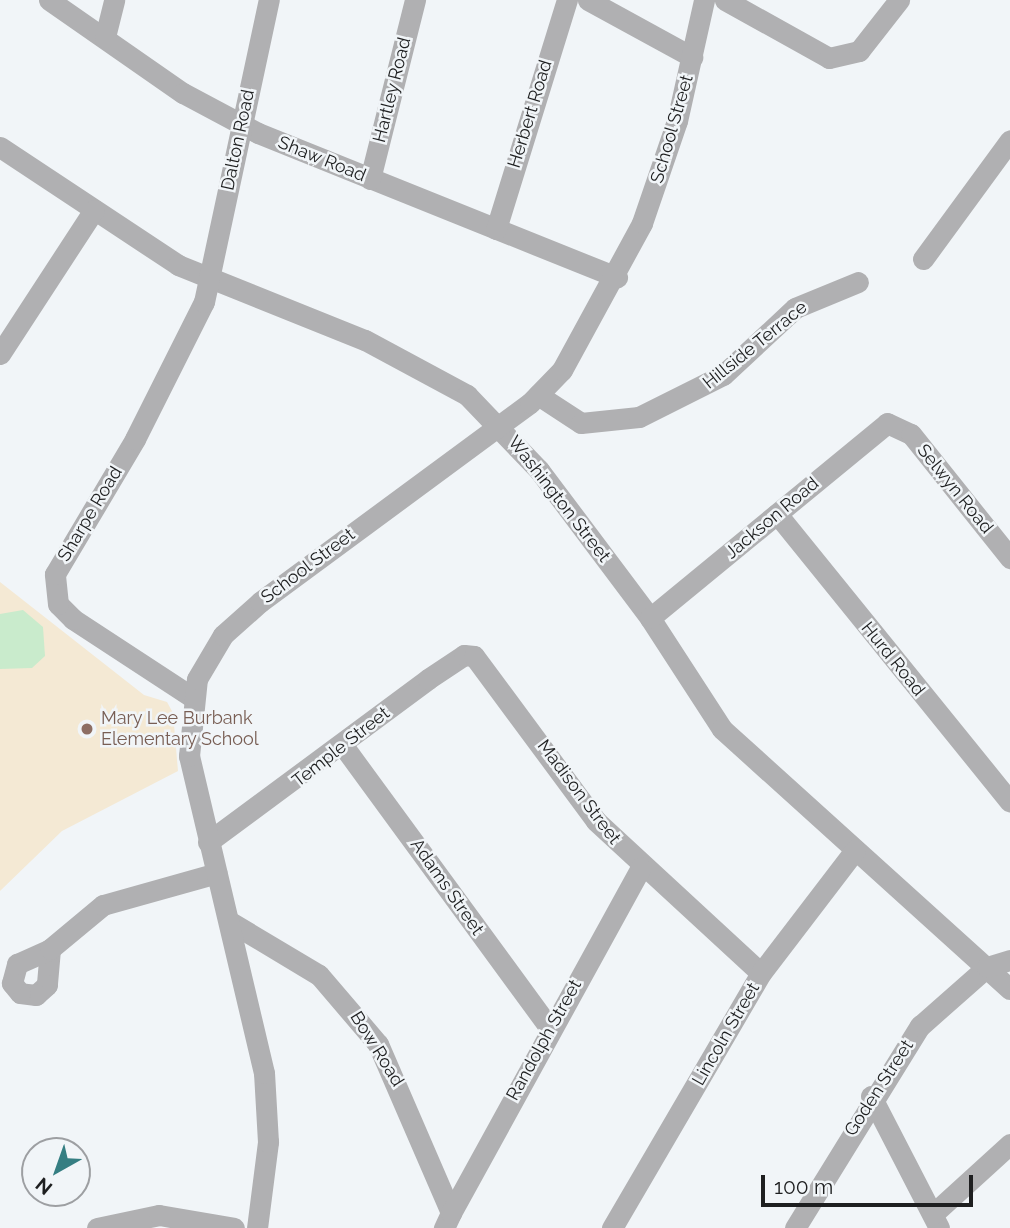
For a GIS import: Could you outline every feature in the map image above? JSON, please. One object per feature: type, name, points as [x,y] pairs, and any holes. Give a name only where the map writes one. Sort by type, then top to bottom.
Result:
[{"type":"street","name":"Shaw Road","points":[[49,0],[183,93],[241,125],[617,277]]},
{"type":"street","points":[[104,37],[114,0]]},
{"type":"street","name":"Dalton Road","points":[[208,279],[268,0]]},
{"type":"street","name":"Hartley Road","points":[[370,179],[415,0]]},
{"type":"street","name":"Herbert Road","points":[[496,229],[567,0]]},
{"type":"street","points":[[588,0],[692,57]]},
{"type":"street","name":"School Street","points":[[257,1228],[267,1111],[232,923],[208,842],[189,755],[192,697],[223,635],[538,395],[584,339],[617,277],[663,167],[704,0]]},
{"type":"street","points":[[725,0],[828,58],[846,57],[871,40],[899,0]]},
{"type":"street","points":[[923,260],[1010,140]]},
{"type":"street","name":"Washington Street","points":[[0,147],[94,210],[208,279],[403,357],[467,395],[501,425],[650,618],[722,729],[1010,989]]},
{"type":"street","points":[[0,354],[94,210]]},
{"type":"street","name":"Sharpe Road","points":[[192,697],[73,619],[58,604],[54,587],[60,561],[135,439],[204,302],[208,279]]},
{"type":"street","name":"Hillside Terrace","points":[[538,395],[581,423],[639,416],[723,375],[795,309],[858,282]]},
{"type":"street","name":"Jackson Road","points":[[650,618],[876,430],[896,423]]},
{"type":"street","name":"Selwyn Road","points":[[896,423],[1010,558]]},
{"type":"street","name":"Hurd Road","points":[[777,514],[1010,802]]},
{"type":"street","name":"Temple Street","points":[[208,842],[344,747],[428,679],[464,655],[473,655]]},
{"type":"street","name":"Madison Street","points":[[473,655],[596,821],[640,869],[761,973]]},
{"type":"street","name":"Adams Street","points":[[344,747],[550,1028]]},
{"type":"street","name":"Lincoln Street","points":[[612,1228],[761,973],[855,850]]},
{"type":"street","name":"Randolph Street","points":[[447,1220],[550,1028],[640,869]]},
{"type":"street","points":[[50,949],[103,905],[216,873]]},
{"type":"street","name":"Bow Road","points":[[232,923],[276,944],[353,1008],[404,1093],[447,1220]]},
{"type":"street","points":[[987,967],[1010,960]]},
{"type":"street","name":"Goden Street","points":[[795,1228],[871,1096],[920,1026],[987,967]]},
{"type":"street","points":[[871,1096],[936,1221],[1010,1144]]},
{"type":"street","points":[[97,1228],[159,1215],[233,1228]]},
{"type":"shaded area","name":"Mary Lee Burbank Elementary School","points":[[0,582],[144,695],[167,702],[173,713],[178,771],[62,831],[0,891]]},
{"type":"green space","points":[[23,610],[43,627],[45,656],[32,668],[0,669],[0,614]]},
{"type":"place","name":"Mary Lee Burbank Elementary School","points":[[87,729]]}]
